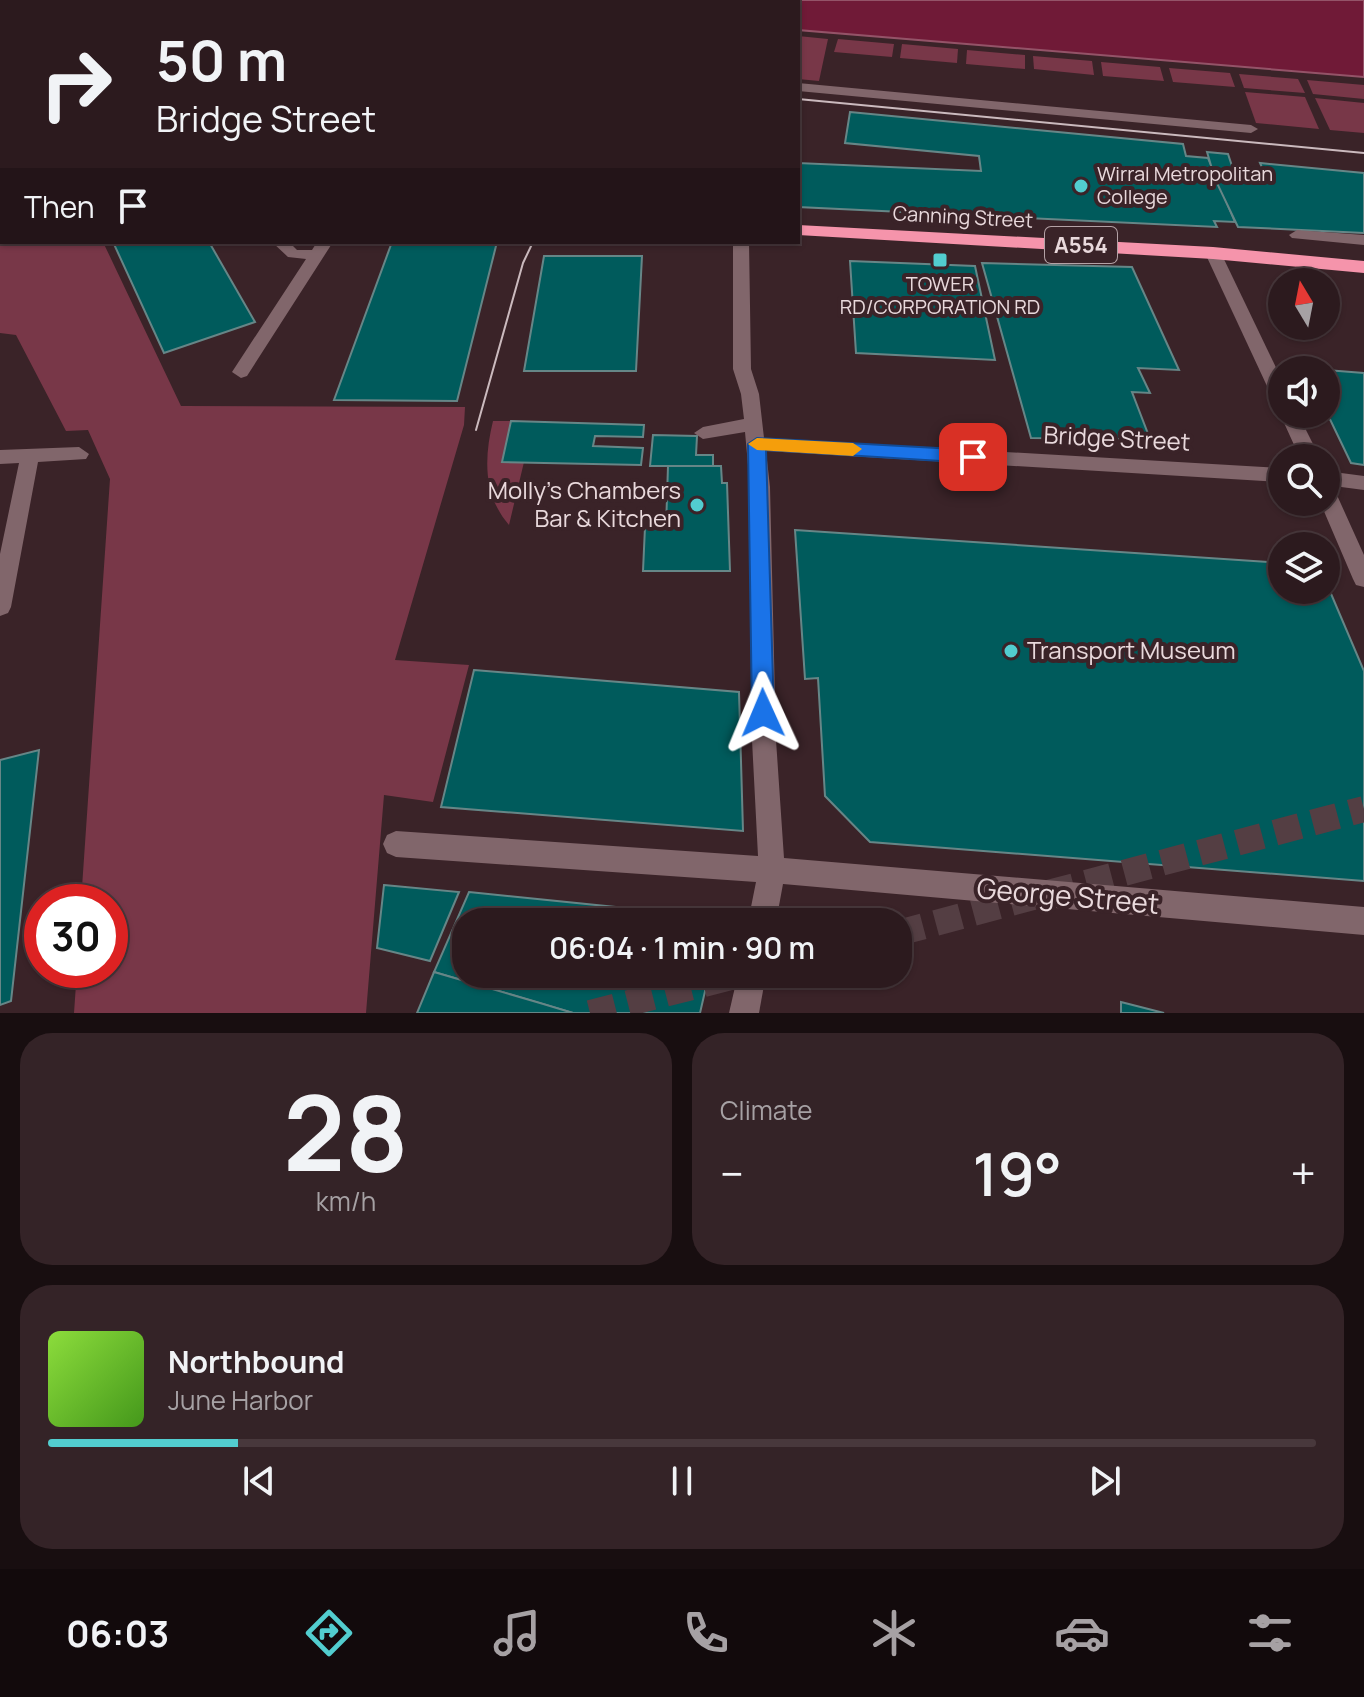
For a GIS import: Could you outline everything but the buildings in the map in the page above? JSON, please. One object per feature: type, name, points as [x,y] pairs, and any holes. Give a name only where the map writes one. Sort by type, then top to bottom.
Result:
[{"type":"highway","name":"Canning Street","points":[[800,230],[1213,253],[1364,267]]},
{"type":"street","points":[[800,87],[1251,129]]},
{"type":"street","points":[[1297,235],[1364,240]]},
{"type":"street","points":[[282,244],[293,254],[320,248]]},
{"type":"street","points":[[741,244],[742,369],[750,394],[755,434],[764,740],[772,870],[765,908]]},
{"type":"street","points":[[241,372],[320,248]]},
{"type":"street","points":[[1213,253],[1268,369]]},
{"type":"street","name":"Bridge Street","points":[[703,433],[755,434],[1268,474]]},
{"type":"street","points":[[0,457],[79,454]]},
{"type":"street","points":[[0,607],[30,456]]},
{"type":"street","points":[[1340,480],[1364,483]]},
{"type":"street","points":[[1336,516],[1364,579]]},
{"type":"street","name":"George Street","points":[[396,844],[772,870],[1364,921]]},
{"type":"street","points":[[744,1013],[749,988]]},
{"type":"shaded area","points":[[800,0],[1364,0],[1364,77],[800,30]]},
{"type":"shaded area","points":[[800,36],[828,39],[819,81],[800,79]]},
{"type":"shaded area","points":[[838,39],[894,44],[892,57],[834,52]]},
{"type":"shaded area","points":[[902,44],[958,49],[957,63],[900,58]]},
{"type":"shaded area","points":[[967,50],[1025,55],[1025,69],[966,64]]},
{"type":"shaded area","points":[[1033,56],[1092,61],[1094,75],[1034,69]]},
{"type":"shaded area","points":[[1101,62],[1160,67],[1164,81],[1103,76]]},
{"type":"shaded area","points":[[1169,68],[1230,73],[1235,87],[1173,82]]},
{"type":"shaded area","points":[[1239,74],[1298,79],[1305,93],[1244,88]]},
{"type":"shaded area","points":[[1307,80],[1364,85],[1364,99],[1313,94]]},
{"type":"shaded area","points":[[1245,92],[1305,97],[1319,129],[1256,123]]},
{"type":"shaded area","points":[[1315,98],[1364,103],[1364,133],[1330,130]]},
{"type":"shaded area","points":[[0,244],[104,244],[181,406],[465,407],[464,425],[395,660],[469,665],[433,802],[384,795],[366,1013],[74,1013],[76,988],[128,988],[128,884],[82,884],[110,479],[88,430],[66,431],[16,335],[0,333]]},
{"type":"shaded area","points":[[493,421],[511,421],[502,462],[524,462],[509,525],[494,501],[488,476],[488,449]]},
{"type":"tunnel","points":[[912,929],[1364,809]]},
{"type":"tunnel","points":[[590,1013],[688,988]]},
{"type":"tram line","points":[[800,99],[1364,153]]},
{"type":"tram line","points":[[476,430],[523,263],[532,244]]},
{"type":"slow traffic","points":[[757,444],[853,449]]},
{"type":"place","name":"Wirral Metropolitan College","points":[[1081,186]]},
{"type":"place","name":"TOWER RD/CORPORATION RD","points":[[940,260]]},
{"type":"place","name":"Molly's Chambers Bar & Kitchen","points":[[697,505]]},
{"type":"place","name":"Transport Museum","points":[[1011,651]]},
{"type":"route","points":[[763,713],[757,444],[973,457]]}]
